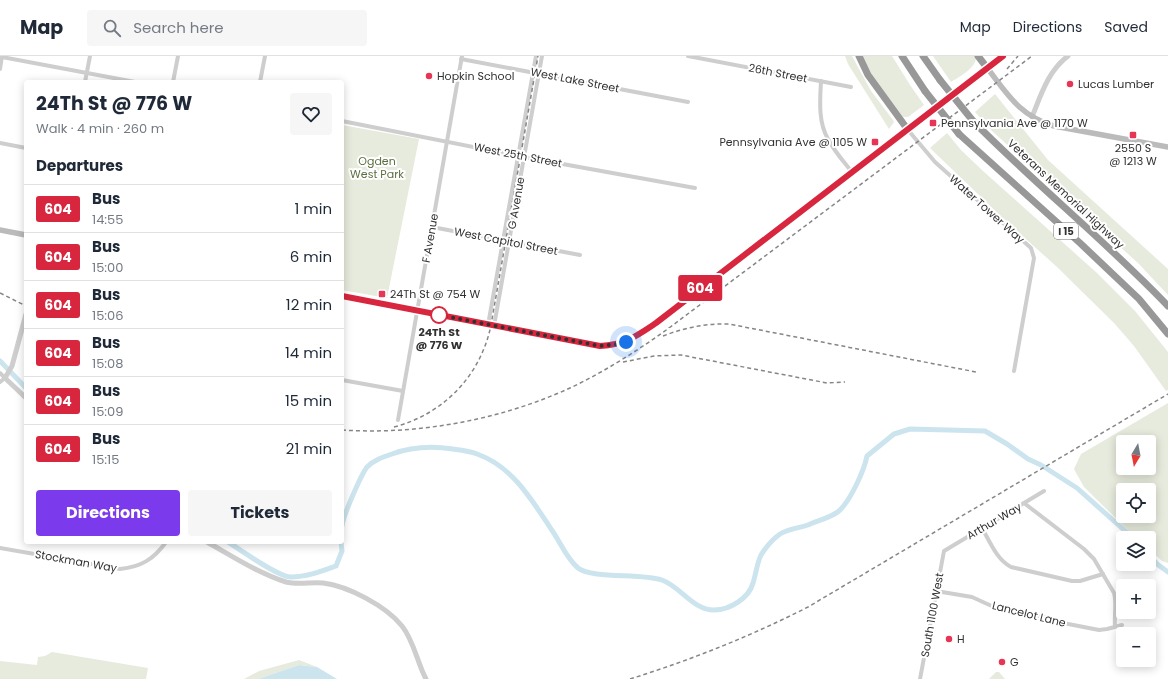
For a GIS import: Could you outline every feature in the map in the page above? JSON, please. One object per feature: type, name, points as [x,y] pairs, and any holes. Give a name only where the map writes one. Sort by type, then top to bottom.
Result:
[{"type":"highway","points":[[859,56],[868,75],[908,130]]},
{"type":"highway","name":"I 15","points":[[902,56],[925,91],[959,134],[1080,243],[1139,299],[1168,334]]},
{"type":"highway","name":"Veterans Memorial Highway","points":[[923,56],[973,121],[997,146],[1138,274],[1168,306]]},
{"type":"highway","points":[[978,56],[988,68]]},
{"type":"main road","points":[[344,296],[600,346],[628,341],[656,323],[988,68],[1023,111],[1042,123],[1168,147]]},
{"type":"main road","points":[[0,230],[24,235]]},
{"type":"street","points":[[0,69],[2,56],[124,80]]},
{"type":"street","points":[[85,80],[90,56]]},
{"type":"street","points":[[173,80],[178,56]]},
{"type":"street","points":[[260,80],[265,56]]},
{"type":"street","name":"G Avenue","points":[[488,325],[536,56]]},
{"type":"street","name":"G Avenue","points":[[494,326],[542,56]]},
{"type":"street","name":"26th Street","points":[[689,56],[851,87]]},
{"type":"street","points":[[988,68],[1002,56]]},
{"type":"street","points":[[1032,117],[1048,78],[1054,69],[1068,56]]},
{"type":"street","name":"West Lake Street","points":[[462,57],[539,74],[688,102]]},
{"type":"street","name":"F Avenue","points":[[398,420],[462,57]]},
{"type":"street","name":"26th Street","points":[[821,81],[820,104],[822,124],[828,139],[852,172]]},
{"type":"street","name":"West 25th Street","points":[[344,121],[518,156],[695,188]]},
{"type":"street","name":"Water Tower Way","points":[[908,130],[935,162],[1031,248],[1034,258],[1014,371]]},
{"type":"street","points":[[0,143],[24,148]]},
{"type":"street","name":"West Capitol Street","points":[[432,227],[580,255]]},
{"type":"street","points":[[0,382],[7,376],[12,366],[24,321]]},
{"type":"street","points":[[0,373],[7,376],[24,396]]},
{"type":"street","points":[[344,380],[403,391]]},
{"type":"street","name":"Arthur Way","points":[[944,551],[1044,491]]},
{"type":"street","points":[[1024,503],[1084,549],[1094,559],[1116,599],[1114,617],[1115,626]]},
{"type":"street","points":[[982,528],[1000,558],[1005,564],[1011,567],[1072,581],[1080,581],[1103,574]]},
{"type":"street","name":"Stockman Way","points":[[0,548],[120,569],[132,567],[144,562],[155,555],[164,544]]},
{"type":"street","points":[[211,544],[269,575],[282,580],[288,582],[333,586],[347,590],[379,605],[391,614],[403,627],[426,679]]},
{"type":"street","name":"South 1100 West","points":[[920,679],[944,551]]},
{"type":"street","name":"Lancelot Lane","points":[[936,591],[972,597],[996,608],[1044,617],[1058,622],[1099,630],[1122,625]]},
{"type":"green space","points":[[845,56],[852,56],[871,91],[893,120],[894,122],[889,129],[848,64]]},
{"type":"green space","points":[[862,56],[892,56],[924,105],[908,117],[903,117],[874,79]]},
{"type":"green space","points":[[933,56],[974,56],[976,59],[975,63],[969,69],[951,82]]},
{"type":"green space","points":[[995,94],[1048,160],[1168,269],[1168,295],[1138,263],[991,130],[975,112]]},
{"type":"green space","name":"Ogden West Park","points":[[344,125],[419,139],[387,298],[344,290]]},
{"type":"green space","points":[[947,133],[961,150],[983,171],[1097,273],[1135,311],[1168,352],[1168,390],[1166,391],[1134,346],[1114,323],[1056,266],[1008,223],[930,148]]},
{"type":"green space","points":[[1168,403],[1168,563],[1162,561],[1156,555],[1156,531],[1129,531],[1121,523],[1156,523],[1156,483],[1116,483],[1116,518],[1084,487],[1074,469],[1081,454]]},
{"type":"green space","points":[[52,652],[148,668],[146,679],[0,679],[0,661],[37,665],[38,657],[45,656]]},
{"type":"green space","points":[[299,660],[317,667],[299,665],[258,679],[244,679],[259,671]]},
{"type":"green space","points":[[996,672],[999,672],[1005,679],[989,679]]},
{"type":"water","points":[[299,665],[317,667],[337,679],[258,679]]},
{"type":"waterway","points":[[0,361],[24,386]]},
{"type":"waterway","points":[[344,518],[367,467],[385,456],[407,450],[430,447],[468,451],[489,459],[511,475],[536,507],[563,549],[578,568],[594,574],[642,577],[662,580],[669,583],[693,602],[707,609],[714,610],[726,608],[738,602],[747,594],[753,583],[758,561],[767,546],[775,538],[786,531],[808,525],[829,517],[837,512],[853,492],[867,456],[894,434],[910,429],[985,431],[1077,488],[1125,531]]},
{"type":"waterway","points":[[231,544],[278,573],[291,577],[309,575],[336,566],[342,551],[341,544]]},
{"type":"waterway","points":[[1156,563],[1168,572]]},
{"type":"railway","points":[[394,427],[429,413],[458,390],[479,360],[486,343],[491,325],[538,56]]},
{"type":"railway","points":[[1007,69],[1018,56]]},
{"type":"railway","points":[[344,430],[400,430],[458,423],[487,417],[516,409],[543,399],[570,388],[608,368],[669,328],[1032,56]]},
{"type":"railway","points":[[0,293],[24,305]]},
{"type":"railway","points":[[663,336],[695,327],[712,324],[729,324],[976,372]]},
{"type":"railway","points":[[623,362],[654,356],[681,355],[827,383],[845,382]]},
{"type":"railway","points":[[630,679],[676,664],[720,647],[765,628],[808,607],[1168,394]]},
{"type":"bus line","name":"604","points":[[344,296],[600,346],[628,341],[656,323],[1003,56]]},
{"type":"place","name":"Hopkin School","points":[[429,76]]},
{"type":"place","name":"Lucas Lumber","points":[[1070,84]]},
{"type":"place","name":"Pennsylvania Ave @ 1170 W","points":[[933,123]]},
{"type":"place","name":"2550 S @ 1213 W","points":[[1133,135]]},
{"type":"place","name":"Pennsylvania Ave @ 1105 W","points":[[875,142]]},
{"type":"place","name":"24Th St @ 754 W","points":[[382,294]]},
{"type":"place","name":"24Th St @ 776 W","points":[[439,315]]},
{"type":"place","name":"H","points":[[949,639]]},
{"type":"place","name":"G","points":[[1002,662]]},
{"type":"route","points":[[439,315],[600,346],[626,342]]}]
